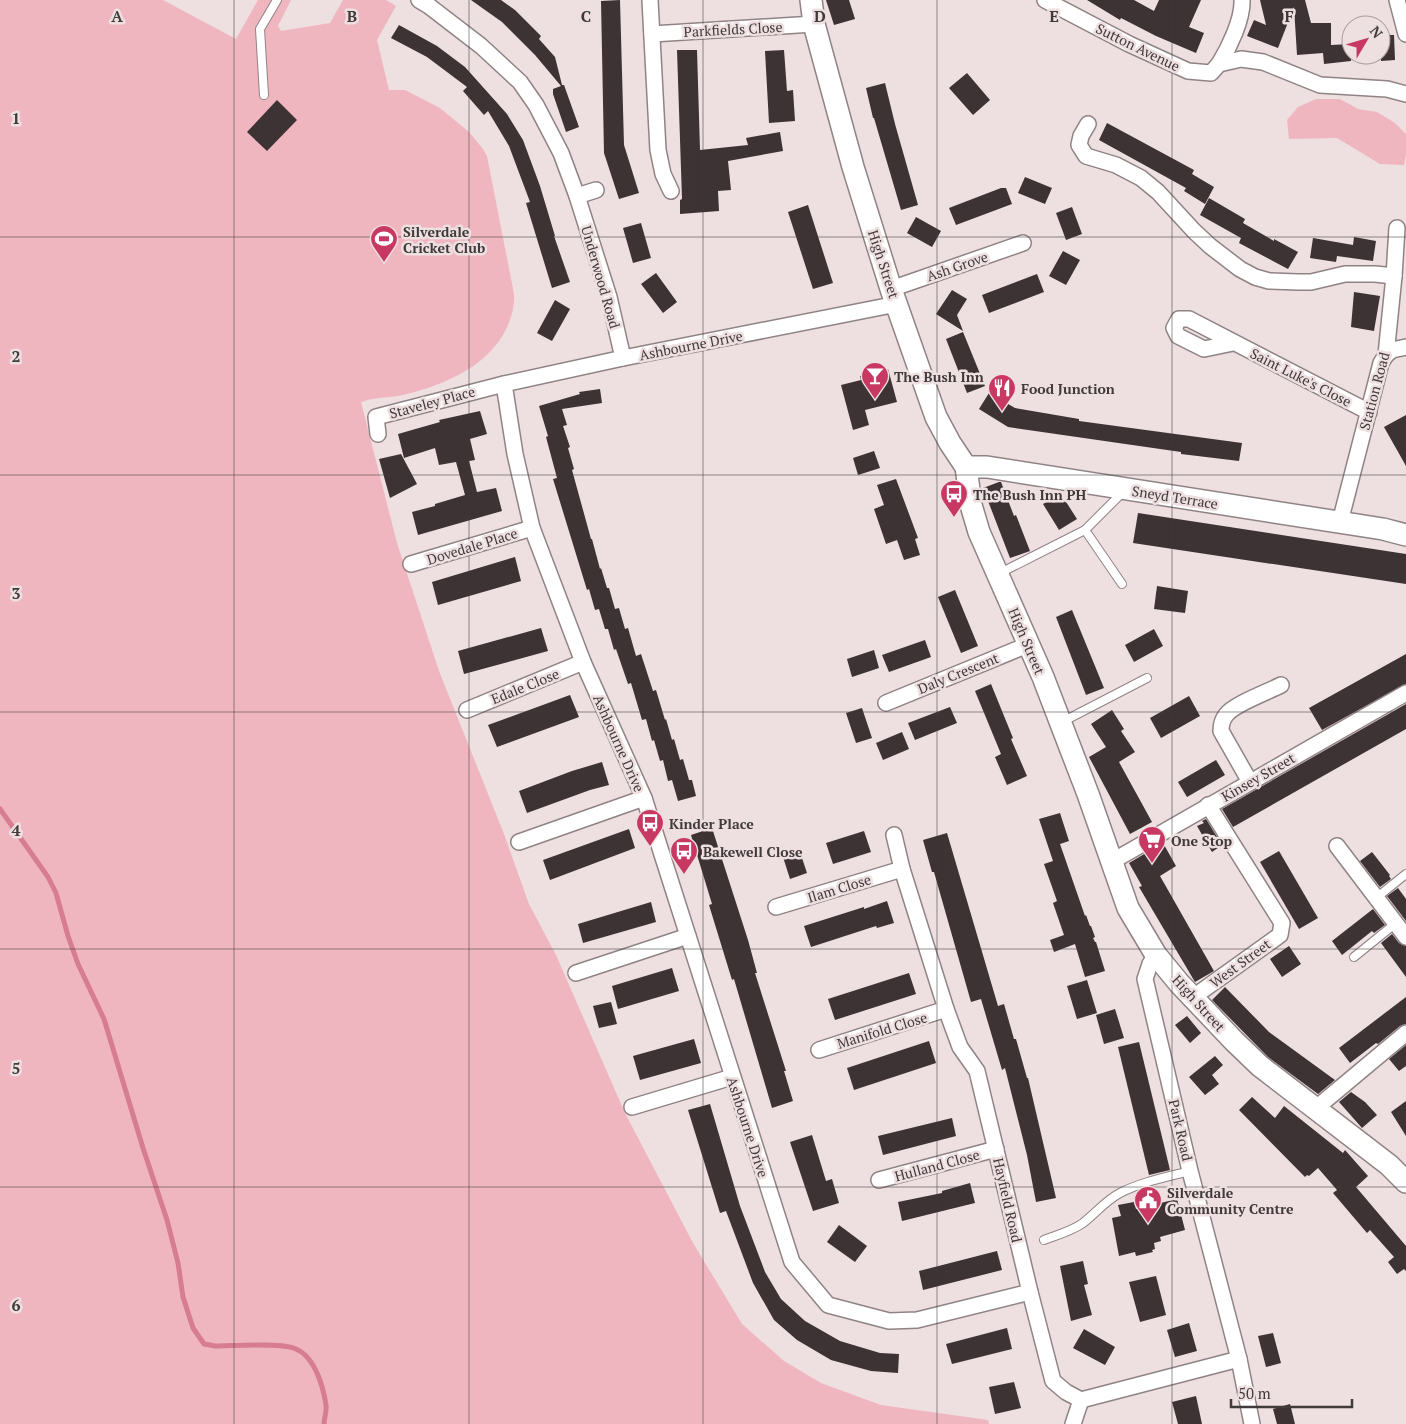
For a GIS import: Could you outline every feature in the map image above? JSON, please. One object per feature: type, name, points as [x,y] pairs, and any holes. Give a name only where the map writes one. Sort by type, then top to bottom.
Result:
[{"type":"main road","name":"High Street","points":[[811,0],[814,24],[838,116],[894,297],[936,417],[966,467],[971,505],[979,532],[1030,644],[1088,794],[1128,908],[1156,955],[1192,998],[1260,1066],[1389,1164],[1406,1182]]},
{"type":"main road","name":"Sneyd Terrace","points":[[966,467],[987,467],[1406,534]]},
{"type":"street","points":[[650,0],[658,150],[663,174],[671,191]]},
{"type":"street","name":"Sutton Avenue","points":[[1045,0],[1130,44],[1188,71],[1211,73],[1219,64],[1241,59],[1263,62],[1320,85],[1387,89],[1406,94]]},
{"type":"street","points":[[1219,64],[1228,49],[1242,8],[1242,0]]},
{"type":"street","points":[[1397,0],[1406,34]]},
{"type":"street","name":"Underwood Road","points":[[427,2],[481,46],[520,82],[536,105],[561,153],[578,196],[609,296],[623,358]]},
{"type":"street","name":"Parkfields Close","points":[[652,34],[814,24]]},
{"type":"street","points":[[1088,124],[1081,136],[1079,145],[1086,156],[1116,165],[1140,178],[1158,192],[1210,246],[1240,269],[1255,277],[1269,281],[1311,282],[1345,274],[1394,276]]},
{"type":"street","points":[[578,196],[596,190]]},
{"type":"street","name":"Station Road","points":[[1340,522],[1381,363],[1386,355],[1397,228]]},
{"type":"street","name":"Ash Grove","points":[[894,297],[1023,243]]},
{"type":"street","name":"Ashbourne Drive","points":[[894,297],[504,384],[515,454],[532,528],[583,662],[644,798],[792,1262],[828,1305],[889,1321],[917,1320],[1030,1292]]},
{"type":"street","name":"Saint Luke's Close","points":[[1233,343],[1369,412]]},
{"type":"street","points":[[1386,355],[1392,350],[1406,347]]},
{"type":"street","name":"Staveley Place","points":[[378,434],[376,417],[504,384]]},
{"type":"street","name":"Dovedale Place","points":[[411,564],[532,528]]},
{"type":"street","name":"Daly Crescent","points":[[886,702],[1030,644]]},
{"type":"street","name":"Edale Close","points":[[467,710],[583,662]]},
{"type":"street","points":[[1250,782],[1221,730],[1222,724],[1225,716],[1234,708],[1282,685]]},
{"type":"street","name":"Kinsey Street","points":[[1111,862],[1208,805],[1406,694]]},
{"type":"street","points":[[519,842],[644,798]]},
{"type":"street","name":"West Street","points":[[1192,998],[1280,934],[1282,924],[1208,805]]},
{"type":"street","name":"Hayfield Road","points":[[894,835],[902,869],[946,1009],[960,1047],[977,1071],[1053,1380],[1066,1392],[1081,1400]]},
{"type":"street","points":[[1336,846],[1406,937]]},
{"type":"street","name":"Ilam Close","points":[[776,908],[902,869]]},
{"type":"street","points":[[576,974],[688,936]]},
{"type":"street","name":"Park Road","points":[[1156,955],[1150,964],[1146,979],[1190,1171],[1239,1359],[1252,1424]]},
{"type":"street","name":"Manifold Close","points":[[819,1050],[946,1009]]},
{"type":"street","points":[[1315,1109],[1406,1033]]},
{"type":"street","points":[[632,1107],[732,1077]]},
{"type":"street","name":"Hulland Close","points":[[879,1180],[996,1150]]},
{"type":"street","points":[[1072,1424],[1081,1400],[1239,1359]]},
{"type":"lane","points":[[264,95],[260,29],[277,0]]},
{"type":"lane","points":[[998,574],[1085,530],[1126,489]]},
{"type":"lane","points":[[1085,530],[1122,584]]},
{"type":"lane","points":[[1060,722],[1147,678]]},
{"type":"lane","points":[[1376,898],[1406,874]]},
{"type":"lane","points":[[1354,957],[1396,924]]},
{"type":"lane","points":[[1044,1240],[1073,1229],[1084,1222],[1108,1200],[1122,1192],[1190,1171]]},
{"type":"shaded area","points":[[0,0],[163,0],[236,39],[258,0],[291,0],[278,26],[281,31],[330,23],[343,0],[386,0],[396,6],[377,40],[389,90],[405,90],[440,108],[469,132],[483,149],[487,156],[514,294],[514,304],[506,330],[496,345],[470,369],[454,378],[420,391],[361,402],[397,543],[439,671],[504,834],[529,904],[556,955],[625,1113],[693,1243],[742,1324],[784,1361],[821,1383],[881,1405],[988,1420],[989,1424],[0,1424]]},
{"type":"shaded area","points":[[1316,99],[1340,99],[1358,109],[1377,112],[1395,123],[1406,134],[1404,165],[1380,164],[1337,138],[1289,139],[1287,120],[1298,107]]},
{"type":"building","points":[[471,0],[501,0],[515,10],[541,36],[539,39],[555,57],[562,85],[564,85],[579,127],[566,132],[553,94],[553,89],[561,86],[535,55],[502,22]]},
{"type":"building","points":[[620,0],[624,145],[639,193],[619,199],[604,153],[601,1]]},
{"type":"building","points":[[826,0],[849,0],[855,19],[834,25]]},
{"type":"building","points":[[1087,0],[1134,0],[1154,11],[1159,0],[1201,0],[1189,27],[1204,33],[1196,53],[1156,36],[1121,18],[1120,20]]},
{"type":"building","points":[[1260,0],[1305,0],[1311,23],[1331,23],[1331,45],[1341,44],[1341,62],[1324,64],[1323,53],[1297,55],[1294,7],[1278,48],[1247,36],[1254,20],[1266,25]]},
{"type":"building","points":[[399,25],[437,46],[465,67],[507,114],[523,140],[540,186],[554,236],[570,282],[552,288],[526,203],[530,202],[509,146],[488,111],[484,115],[463,91],[467,87],[427,57],[391,38]]},
{"type":"building","points":[[1391,35],[1394,35],[1395,60],[1391,60]]},
{"type":"building","points":[[677,50],[697,50],[700,150],[748,145],[746,138],[780,132],[783,151],[728,161],[731,190],[718,191],[719,211],[680,214],[680,200],[682,199]]},
{"type":"building","points":[[784,50],[787,91],[793,90],[795,121],[769,123],[765,51]]},
{"type":"building","points":[[967,73],[990,100],[973,115],[949,88]]},
{"type":"building","points":[[885,83],[918,205],[901,210],[873,118],[866,88]]},
{"type":"building","points":[[277,100],[297,120],[267,151],[247,132]]},
{"type":"building","points":[[1107,123],[1194,170],[1192,174],[1214,187],[1205,204],[1184,191],[1186,188],[1099,140]]},
{"type":"building","points":[[1025,177],[1052,188],[1045,204],[1018,193]]},
{"type":"building","points":[[1001,188],[1006,188],[1012,204],[956,225],[949,208]]},
{"type":"building","points":[[1209,198],[1245,219],[1243,223],[1298,252],[1288,269],[1239,243],[1241,238],[1200,215]]},
{"type":"building","points":[[808,205],[833,283],[813,289],[788,212]]},
{"type":"building","points":[[1072,207],[1082,234],[1066,240],[1056,213]]},
{"type":"building","points":[[916,217],[941,231],[932,247],[907,233]]},
{"type":"building","points":[[641,223],[651,258],[633,263],[623,228]]},
{"type":"building","points":[[1354,237],[1376,241],[1373,261],[1337,256],[1336,262],[1310,258],[1313,238],[1353,245]]},
{"type":"building","points":[[1063,251],[1080,260],[1066,285],[1049,276]]},
{"type":"building","points":[[656,273],[677,302],[663,313],[641,284]]},
{"type":"building","points":[[1037,274],[1044,292],[989,313],[982,295]]},
{"type":"building","points":[[952,290],[967,299],[957,315],[963,331],[936,314]]},
{"type":"building","points":[[1354,292],[1380,296],[1374,331],[1351,327]]},
{"type":"building","points":[[555,300],[570,309],[552,341],[537,333]]},
{"type":"building","points":[[963,332],[985,386],[967,393],[946,339]]},
{"type":"building","name":"The Bush Inn","points":[[888,369],[897,402],[865,410],[869,425],[853,430],[841,385],[861,380],[860,376]]},
{"type":"building","points":[[600,389],[602,403],[562,409],[567,425],[563,426],[570,447],[568,448],[574,469],[572,470],[600,569],[607,588],[609,588],[615,609],[619,608],[625,629],[628,628],[636,656],[641,654],[653,691],[656,690],[680,760],[683,759],[689,780],[692,780],[696,796],[678,801],[672,780],[668,781],[663,760],[660,761],[654,740],[652,741],[646,719],[642,720],[631,683],[628,684],[616,649],[614,650],[608,629],[605,629],[599,609],[595,610],[589,589],[587,590],[553,479],[557,478],[539,406],[580,394],[579,392]]},
{"type":"building","points":[[989,393],[1015,408],[1079,419],[1079,421],[1242,443],[1239,461],[1181,454],[1181,452],[1008,427],[979,409]]},
{"type":"building","points":[[480,411],[487,434],[470,439],[475,460],[469,461],[477,492],[496,488],[502,511],[418,535],[412,512],[465,495],[456,462],[439,465],[435,448],[404,458],[398,434],[440,422],[439,420]]},
{"type":"building","points":[[1406,415],[1406,466],[1384,427]]},
{"type":"building","points":[[874,451],[880,468],[858,475],[853,458]]},
{"type":"building","points":[[401,454],[417,484],[390,498],[379,459]]},
{"type":"building","points":[[896,479],[918,538],[915,539],[920,555],[904,560],[897,540],[886,544],[874,509],[884,505],[877,485]]},
{"type":"building","points":[[1001,482],[1014,516],[1016,515],[1030,551],[1010,558],[983,488]]},
{"type":"building","points":[[1061,494],[1077,519],[1059,530],[1043,504]]},
{"type":"building","points":[[1138,513],[1406,554],[1406,584],[1133,543]]},
{"type":"building","points":[[515,557],[521,581],[438,605],[432,582]]},
{"type":"building","points":[[1157,586],[1188,591],[1185,613],[1154,609]]},
{"type":"building","points":[[955,590],[978,646],[961,653],[938,597]]},
{"type":"building","points":[[1072,610],[1104,688],[1086,695],[1056,617]]},
{"type":"building","points":[[541,628],[548,651],[464,674],[458,651]]},
{"type":"building","points":[[1154,629],[1163,646],[1134,662],[1125,645]]},
{"type":"building","points":[[925,640],[931,657],[889,672],[882,655]]},
{"type":"building","points":[[874,650],[879,668],[852,677],[847,659]]},
{"type":"building","points":[[1406,654],[1406,684],[1322,730],[1309,708]]},
{"type":"building","points":[[991,684],[1027,776],[1007,785],[995,757],[1001,754],[975,691]]},
{"type":"building","points":[[570,695],[579,717],[497,747],[488,725]]},
{"type":"building","points":[[1189,696],[1200,716],[1161,738],[1150,718]]},
{"type":"building","points":[[1406,704],[1406,729],[1233,827],[1222,809]]},
{"type":"building","points":[[950,707],[957,723],[915,740],[908,723]]},
{"type":"building","points":[[862,708],[872,738],[856,743],[846,713]]},
{"type":"building","points":[[1112,710],[1124,729],[1121,731],[1135,752],[1119,762],[1152,822],[1130,834],[1089,757],[1106,747],[1091,724]]},
{"type":"building","points":[[902,732],[909,749],[883,760],[876,743]]},
{"type":"building","points":[[1216,760],[1225,775],[1187,797],[1178,782]]},
{"type":"building","points":[[602,762],[609,785],[527,813],[519,791]]},
{"type":"building","points":[[1060,813],[1069,841],[1060,844],[1085,916],[1095,937],[1093,938],[1105,971],[1085,977],[1075,944],[1054,952],[1050,940],[1064,935],[1053,903],[1057,901],[1044,864],[1053,861],[1039,819]]},
{"type":"building","points":[[1206,819],[1222,845],[1212,852],[1197,826],[1204,823],[1202,821]]},
{"type":"building","points":[[712,828],[748,940],[757,973],[755,973],[786,1071],[784,1071],[793,1101],[772,1108],[734,979],[732,980],[709,905],[712,904],[691,835]]},
{"type":"building","points":[[629,829],[635,848],[550,880],[543,860]]},
{"type":"building","points":[[864,831],[871,852],[833,864],[826,843]]},
{"type":"building","points":[[947,833],[998,1006],[1004,1004],[1028,1078],[1056,1198],[1036,1202],[1027,1155],[1005,1068],[1002,1070],[981,999],[971,1002],[934,872],[932,872],[923,840]]},
{"type":"building","points":[[1163,843],[1176,866],[1160,876],[1214,971],[1195,982],[1139,887],[1142,886],[1129,863]]},
{"type":"building","points":[[1279,851],[1318,918],[1299,929],[1260,862]]},
{"type":"building","points":[[800,852],[807,873],[790,879],[783,857]]},
{"type":"building","points":[[1372,852],[1391,879],[1380,887],[1360,861]]},
{"type":"building","points":[[1398,888],[1406,899],[1406,921],[1387,896]]},
{"type":"building","points":[[887,901],[894,923],[877,928],[876,926],[811,947],[804,926]]},
{"type":"building","points":[[651,902],[656,922],[583,943],[578,924]]},
{"type":"building","points":[[1373,909],[1385,925],[1374,933],[1372,931],[1342,955],[1332,941]]},
{"type":"building","points":[[1392,934],[1399,943],[1406,946],[1406,977],[1381,943]]},
{"type":"building","points":[[1289,946],[1301,964],[1282,977],[1270,959]]},
{"type":"building","points":[[672,968],[679,991],[618,1009],[612,986]]},
{"type":"building","points":[[909,973],[916,994],[835,1020],[828,999]]},
{"type":"building","points":[[1087,980],[1097,1013],[1077,1019],[1067,986]]},
{"type":"building","points":[[1225,987],[1269,1032],[1335,1080],[1318,1094],[1268,1057],[1212,1000]]},
{"type":"building","points":[[1406,997],[1406,1024],[1400,1026],[1350,1063],[1339,1048]]},
{"type":"building","points":[[611,1002],[617,1024],[599,1028],[593,1006]]},
{"type":"building","points":[[1115,1009],[1124,1038],[1104,1044],[1096,1015]]},
{"type":"building","points":[[1187,1016],[1201,1033],[1190,1043],[1175,1025]]},
{"type":"building","points":[[694,1039],[701,1063],[640,1080],[633,1056]]},
{"type":"building","points":[[929,1041],[936,1063],[854,1090],[847,1068]]},
{"type":"building","points":[[1139,1042],[1170,1170],[1149,1175],[1118,1047]]},
{"type":"building","points":[[1406,1045],[1406,1066],[1399,1071],[1389,1059]]},
{"type":"building","points":[[1215,1056],[1223,1065],[1212,1075],[1219,1084],[1205,1095],[1189,1077]]},
{"type":"building","points":[[1351,1092],[1365,1102],[1377,1115],[1362,1128],[1339,1102]]},
{"type":"building","points":[[1252,1097],[1275,1118],[1284,1106],[1343,1153],[1345,1150],[1368,1176],[1356,1187],[1406,1246],[1406,1271],[1404,1269],[1397,1274],[1388,1262],[1394,1257],[1370,1230],[1367,1233],[1333,1193],[1337,1190],[1318,1168],[1305,1177],[1239,1110]]},
{"type":"building","points":[[1406,1101],[1406,1136],[1391,1112]]},
{"type":"building","points":[[710,1104],[740,1206],[765,1272],[781,1299],[805,1321],[840,1341],[880,1353],[899,1354],[898,1373],[871,1371],[831,1360],[797,1340],[774,1320],[753,1283],[726,1211],[720,1213],[688,1110]]},
{"type":"building","points":[[952,1118],[956,1136],[883,1155],[878,1136]]},
{"type":"building","points":[[812,1135],[826,1181],[832,1179],[839,1203],[813,1211],[790,1142]]},
{"type":"building","points":[[970,1183],[975,1203],[902,1221],[898,1202],[942,1193],[942,1191]]},
{"type":"building","name":"Silverdale Community Centre","points":[[1177,1199],[1185,1230],[1160,1237],[1161,1241],[1154,1243],[1155,1249],[1152,1250],[1153,1252],[1136,1256],[1135,1252],[1119,1256],[1112,1218],[1121,1216],[1118,1205],[1134,1202],[1136,1209]]},
{"type":"building","points":[[839,1225],[867,1246],[855,1262],[827,1242]]},
{"type":"building","points":[[997,1251],[1002,1270],[923,1290],[919,1271]]},
{"type":"building","points":[[1083,1261],[1088,1284],[1084,1285],[1092,1315],[1071,1321],[1060,1266]]},
{"type":"building","points":[[1156,1276],[1166,1315],[1140,1322],[1129,1282]]},
{"type":"building","points":[[1189,1323],[1197,1351],[1175,1357],[1167,1330]]},
{"type":"building","points":[[1007,1328],[1012,1349],[952,1364],[946,1344]]},
{"type":"building","points":[[1084,1329],[1115,1347],[1105,1365],[1073,1348]]},
{"type":"building","points":[[1273,1333],[1281,1363],[1266,1367],[1258,1336]]},
{"type":"building","points":[[1014,1382],[1021,1408],[995,1414],[989,1387]]},
{"type":"building","points":[[1196,1396],[1202,1424],[1178,1424],[1172,1402]]},
{"type":"building","points":[[1290,1404],[1295,1424],[1277,1424],[1273,1409]]},
{"type":"waterway","points":[[0,809],[48,877],[56,893],[78,964],[104,1019],[167,1220],[178,1263],[183,1297],[193,1328],[204,1344],[215,1346],[280,1346],[296,1349],[303,1353],[313,1365],[323,1389],[326,1407],[324,1424]]},
{"type":"place","name":"Silverdale Cricket Club","points":[[384,263]]},
{"type":"place","name":"The Bush Inn","points":[[875,400]]},
{"type":"place","name":"Food Junction","points":[[1002,412]]},
{"type":"place","name":"The Bush Inn PH","points":[[954,518]]},
{"type":"place","name":"Kinder Place","points":[[650,847]]},
{"type":"place","name":"One Stop","points":[[1152,864]]},
{"type":"place","name":"Bakewell Close","points":[[684,875]]},
{"type":"place","name":"Silverdale Community Centre","points":[[1148,1224]]}]
